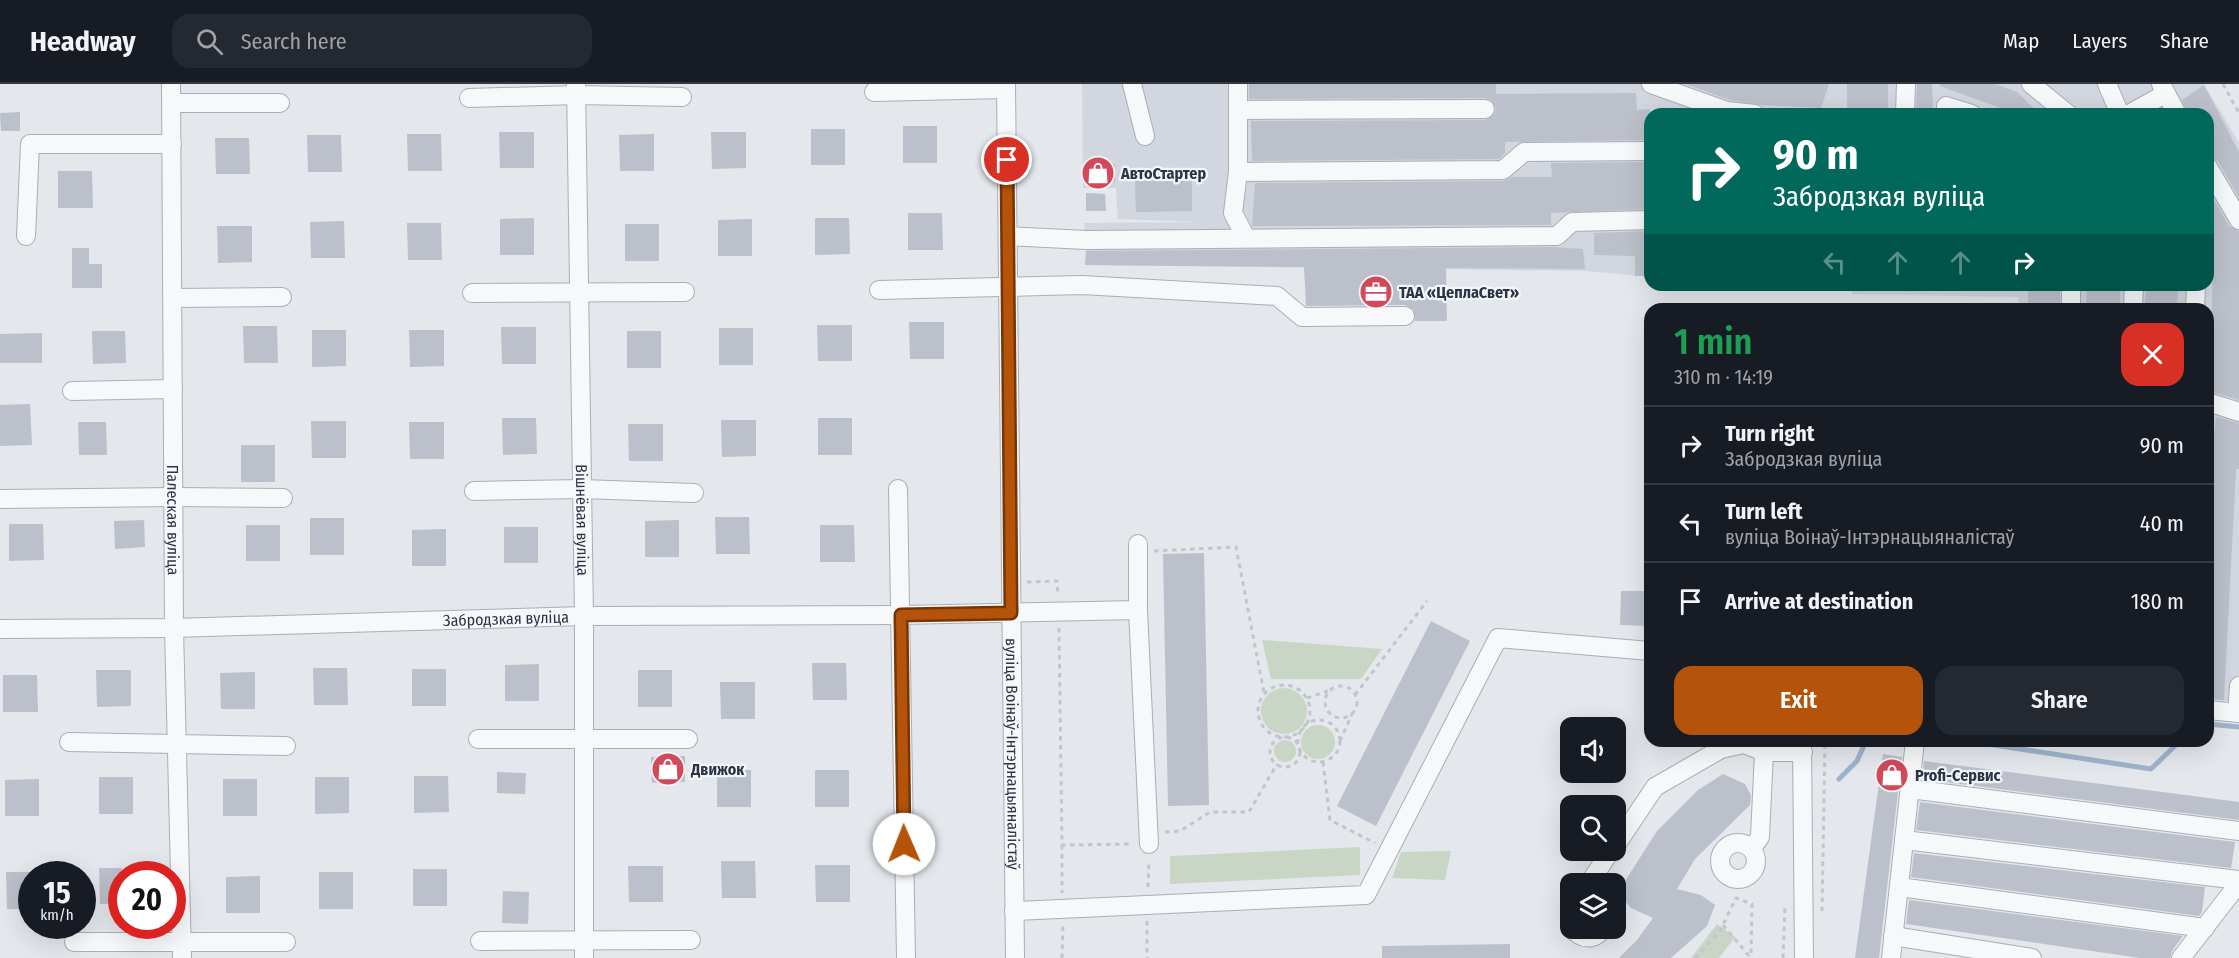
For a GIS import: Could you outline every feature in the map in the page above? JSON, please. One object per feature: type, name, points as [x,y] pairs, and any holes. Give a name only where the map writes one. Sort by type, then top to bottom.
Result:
[{"type":"street","name":"Палеская вуліца","points":[[171,84],[174,628],[182,950]]},
{"type":"street","points":[[1132,84],[1145,136]]},
{"type":"street","points":[[1238,84],[1238,172],[1233,213],[1246,238]]},
{"type":"street","points":[[1651,84],[1703,108]]},
{"type":"street","points":[[1905,108],[1906,84]]},
{"type":"street","points":[[2031,84],[2061,108]]},
{"type":"street","points":[[2107,84],[2117,108]]},
{"type":"street","points":[[874,92],[1006,87]]},
{"type":"street","name":"вуліца Воінаў-Інтэрнацыяналістаў","points":[[1006,87],[1015,958]]},
{"type":"street","points":[[2137,108],[2163,89],[2174,108]]},
{"type":"street","points":[[469,98],[577,90],[682,97]]},
{"type":"street","name":"Вішнёвая вуліца","points":[[577,90],[584,616],[584,950]]},
{"type":"street","points":[[172,103],[280,103]]},
{"type":"street","points":[[1239,110],[1485,109]]},
{"type":"street","points":[[26,236],[30,144],[172,144]]},
{"type":"street","points":[[1238,172],[1503,170],[1524,152],[1644,151]]},
{"type":"street","points":[[2214,177],[2239,220]]},
{"type":"street","points":[[1008,236],[1086,240],[1557,236],[1572,222],[1644,220]]},
{"type":"street","points":[[879,290],[1008,285],[1082,285],[1278,296],[1302,316],[1405,316]]},
{"type":"street","points":[[472,293],[685,292]]},
{"type":"street","points":[[173,298],[282,297]]},
{"type":"street","points":[[72,391],[173,390]]},
{"type":"street","points":[[2214,404],[2239,412]]},
{"type":"street","points":[[474,491],[582,489],[694,493]]},
{"type":"street","points":[[898,489],[906,958]]},
{"type":"street","points":[[0,499],[283,498]]},
{"type":"street","points":[[1138,548],[1138,610],[1149,839]]},
{"type":"street","name":"Забродзкая вуліца","points":[[0,629],[174,628],[584,616],[901,615],[1138,610]]},
{"type":"street","points":[[1014,911],[1366,895],[1498,638],[1644,650]]},
{"type":"street","points":[[2214,711],[2238,713],[2239,686]]},
{"type":"street","points":[[478,739],[688,739]]},
{"type":"street","points":[[69,742],[286,746]]},
{"type":"street","points":[[1626,829],[1655,787],[1720,749],[1730,747]]},
{"type":"street","points":[[1752,747],[1764,752],[1803,747],[1804,958]]},
{"type":"street","points":[[1891,958],[1914,747]]},
{"type":"street","points":[[1752,848],[1760,837],[1764,752]]},
{"type":"street","points":[[1910,789],[2239,831]]},
{"type":"street","points":[[1904,840],[2239,881],[2181,958]]},
{"type":"street","points":[[1899,887],[2205,928]]},
{"type":"street","points":[[1893,936],[2032,958]]},
{"type":"street","points":[[480,941],[584,950],[691,940]]},
{"type":"street","points":[[74,942],[182,950],[286,942]]},
{"type":"path","points":[[2223,84],[2239,113]]},
{"type":"path","points":[[1138,548],[1236,547],[1264,693]]},
{"type":"path","points":[[1011,582],[1057,580],[1062,845],[1149,839],[1180,831],[1210,812],[1249,812],[1278,764]]},
{"type":"path","points":[[1355,694],[1427,601]]},
{"type":"path","points":[[1307,698],[1338,686],[1349,688],[1355,694],[1357,702],[1335,755],[1323,762],[1311,761],[1302,753],[1299,748],[1294,740],[1286,737],[1269,732],[1259,718],[1259,701],[1264,693],[1270,688],[1287,684],[1302,691],[1307,698],[1310,715],[1302,730],[1299,735],[1299,748],[1299,758],[1296,762],[1287,766],[1278,764],[1271,757],[1271,747],[1276,740],[1286,737],[1302,730],[1312,722],[1325,722],[1336,729],[1340,742]]},
{"type":"path","points":[[1329,691],[1325,705],[1330,714],[1344,718],[1353,712]]},
{"type":"path","points":[[1822,912],[1825,747]]},
{"type":"path","points":[[1323,762],[1330,820],[1389,850]]},
{"type":"path","points":[[1695,958],[1720,931],[1723,925],[1737,897],[1752,904],[1751,958],[1723,925]]},
{"type":"shaded area","points":[[1082,84],[2204,84],[2239,143],[2239,702],[2214,700],[2214,303],[2018,303],[2018,297],[1852,294],[1852,291],[2214,291],[2214,108],[1644,108],[1644,276],[1587,271],[1085,265],[1087,246],[1084,223],[1200,222],[1118,219],[1116,188],[1083,188]]},
{"type":"green space","points":[[1262,640],[1382,649],[1361,679],[1271,679]]},
{"type":"green space","points":[[1284,688],[1293,689],[1301,694],[1306,702],[1306,720],[1301,728],[1293,733],[1284,734],[1275,733],[1267,728],[1262,720],[1261,711],[1262,702],[1267,694],[1275,689]]},
{"type":"green space","points":[[1318,725],[1330,730],[1335,742],[1330,754],[1318,759],[1306,754],[1301,742],[1306,730]]},
{"type":"green space","points":[[1281,740],[1289,740],[1296,747],[1296,755],[1289,762],[1281,762],[1274,755],[1274,747]]},
{"type":"green space","points":[[1360,847],[1360,875],[1170,884],[1170,856]]},
{"type":"green space","points":[[1451,851],[1445,880],[1392,878],[1401,852]]},
{"type":"green space","points":[[1717,924],[1735,937],[1719,958],[1691,958]]},
{"type":"building","points":[[1249,84],[1496,84],[1496,94],[1636,93],[1637,110],[1644,109],[1644,140],[1505,142],[1505,153],[1499,159],[1252,161],[1251,121],[1485,120],[1494,115],[1496,108],[1491,100],[1485,98],[1249,99]]},
{"type":"building","points":[[1685,84],[1829,84],[1821,108],[1761,105],[1730,100]]},
{"type":"building","points":[[1847,84],[1888,84],[1888,108],[1847,108]]},
{"type":"building","points":[[1917,84],[1932,84],[1933,108],[1916,108]]},
{"type":"building","points":[[1940,84],[1995,84],[2017,92],[2034,108],[2000,108],[1940,86]]},
{"type":"building","points":[[2204,85],[2239,152],[2239,198],[2218,161],[2214,159],[2214,108],[2185,108],[2182,100]]},
{"type":"building","points":[[20,112],[20,131],[1,131],[0,113]]},
{"type":"building","points":[[903,126],[937,126],[937,163],[903,163]]},
{"type":"building","points":[[811,129],[845,129],[845,165],[811,165]]},
{"type":"building","points":[[499,132],[534,132],[534,168],[500,168]]},
{"type":"building","points":[[711,132],[746,132],[746,168],[712,169]]},
{"type":"building","points":[[407,134],[441,134],[442,171],[408,171]]},
{"type":"building","points":[[654,134],[654,171],[620,171],[619,135]]},
{"type":"building","points":[[307,135],[341,135],[342,172],[308,172]]},
{"type":"building","points":[[215,138],[249,138],[250,174],[216,174]]},
{"type":"building","points":[[1644,162],[1644,209],[1551,213],[1551,225],[1252,226],[1255,183],[1503,181],[1512,177],[1552,177],[1551,163]]},
{"type":"building","points":[[1092,164],[1115,164],[1115,182],[1093,182]]},
{"type":"building","points":[[58,171],[92,171],[93,208],[58,208]]},
{"type":"building","points":[[1135,181],[1192,181],[1192,211],[1136,212]]},
{"type":"building","points":[[1086,193],[1105,194],[1106,211],[1086,211]]},
{"type":"building","points":[[2214,200],[2229,226],[2239,231],[2239,400],[2214,392],[2214,303],[2212,303],[2214,291]]},
{"type":"building","points":[[908,213],[942,213],[943,250],[908,250]]},
{"type":"building","points":[[534,218],[534,255],[500,255],[500,219]]},
{"type":"building","points":[[815,218],[849,218],[850,254],[815,255]]},
{"type":"building","points":[[752,219],[752,256],[718,256],[718,220]]},
{"type":"building","points":[[344,221],[345,258],[311,258],[310,222]]},
{"type":"building","points":[[407,223],[441,223],[442,260],[408,260]]},
{"type":"building","points":[[625,224],[659,224],[659,261],[625,261]]},
{"type":"building","points":[[217,226],[252,226],[252,262],[218,263]]},
{"type":"building","points":[[1644,231],[1644,276],[1635,276],[1635,256],[1594,255],[1594,233]]},
{"type":"building","points":[[1551,247],[1583,249],[1585,269],[1446,268],[1447,321],[1415,321],[1414,310],[1405,305],[1306,306],[1304,267],[1085,265],[1086,251]]},
{"type":"building","points":[[72,248],[89,248],[89,264],[102,264],[102,288],[72,288]]},
{"type":"building","points":[[2028,291],[2060,291],[2060,303],[2028,303]]},
{"type":"building","points":[[2087,291],[2120,291],[2120,303],[2086,303]]},
{"type":"building","points":[[2146,291],[2178,291],[2177,303],[2145,303]]},
{"type":"building","points":[[909,322],[944,322],[944,359],[910,359]]},
{"type":"building","points":[[817,325],[852,325],[852,361],[818,361]]},
{"type":"building","points":[[243,326],[277,326],[278,363],[244,363]]},
{"type":"building","points":[[501,327],[536,327],[536,364],[502,364]]},
{"type":"building","points":[[719,328],[753,328],[753,365],[719,365]]},
{"type":"building","points":[[312,330],[346,330],[346,366],[312,367]]},
{"type":"building","points":[[409,330],[444,330],[444,366],[410,367]]},
{"type":"building","points":[[92,331],[125,331],[126,363],[93,364]]},
{"type":"building","points":[[627,331],[661,331],[661,368],[627,368]]},
{"type":"building","points":[[42,333],[42,363],[0,363],[0,334]]},
{"type":"building","points":[[30,404],[32,445],[0,446],[0,405]]},
{"type":"building","points":[[2216,417],[2239,423],[2239,469],[2236,469],[2224,700],[2214,699],[2214,435]]},
{"type":"building","points":[[502,418],[536,418],[537,454],[503,455]]},
{"type":"building","points":[[818,418],[852,418],[852,455],[818,455]]},
{"type":"building","points":[[721,420],[756,420],[756,456],[722,457]]},
{"type":"building","points":[[311,421],[346,421],[346,458],[312,458]]},
{"type":"building","points":[[78,422],[106,422],[107,455],[79,455]]},
{"type":"building","points":[[409,422],[444,422],[444,459],[410,459]]},
{"type":"building","points":[[628,424],[663,424],[663,461],[629,461]]},
{"type":"building","points":[[241,445],[275,445],[275,482],[241,482]]},
{"type":"building","points":[[715,517],[749,517],[750,554],[716,554]]},
{"type":"building","points":[[310,518],[344,518],[344,555],[310,555]]},
{"type":"building","points":[[144,520],[145,547],[115,549],[114,521]]},
{"type":"building","points":[[679,520],[679,557],[645,557],[645,521]]},
{"type":"building","points":[[9,524],[43,524],[44,560],[9,561]]},
{"type":"building","points":[[246,525],[280,525],[280,561],[246,561]]},
{"type":"building","points":[[820,525],[854,525],[855,562],[820,562]]},
{"type":"building","points":[[504,527],[538,527],[538,563],[504,563]]},
{"type":"building","points":[[446,529],[446,566],[412,566],[412,530]]},
{"type":"building","points":[[1204,553],[1209,805],[1168,806],[1163,554]]},
{"type":"building","points":[[1621,591],[1644,591],[1644,626],[1620,625]]},
{"type":"building","points":[[1431,621],[1470,641],[1376,826],[1337,806]]},
{"type":"building","points":[[812,663],[846,663],[847,700],[813,700]]},
{"type":"building","points":[[539,664],[539,701],[505,701],[505,665]]},
{"type":"building","points":[[313,668],[347,668],[348,705],[314,705]]},
{"type":"building","points":[[412,669],[446,669],[446,706],[412,706]]},
{"type":"building","points":[[96,670],[131,670],[131,706],[97,707]]},
{"type":"building","points":[[638,670],[672,670],[672,707],[638,707]]},
{"type":"building","points":[[255,672],[255,709],[221,709],[220,673]]},
{"type":"building","points":[[3,675],[37,675],[38,712],[3,712]]},
{"type":"building","points":[[720,682],[755,682],[755,719],[721,719]]},
{"type":"building","points":[[1883,754],[1902,757],[1879,958],[1855,958]]},
{"type":"building","name":"Движок","points":[[685,756],[685,782],[652,783],[651,757]]},
{"type":"building","points":[[1924,761],[2239,802],[2239,820],[1922,779]]},
{"type":"building","points":[[717,770],[751,770],[751,807],[717,807]]},
{"type":"building","points":[[815,770],[849,770],[849,807],[815,807]]},
{"type":"building","points":[[497,772],[526,773],[525,794],[497,793]]},
{"type":"building","points":[[1723,774],[1745,784],[1751,795],[1750,805],[1695,859],[1677,889],[1701,895],[1715,905],[1707,926],[1671,958],[1619,958],[1637,940],[1653,918],[1631,908],[1626,902],[1626,880],[1657,831],[1698,790]]},
{"type":"building","points":[[414,776],[448,776],[449,812],[414,813]]},
{"type":"building","points":[[99,777],[133,777],[133,814],[99,814]]},
{"type":"building","points":[[315,777],[349,777],[349,813],[315,814]]},
{"type":"building","points":[[39,779],[39,816],[5,816],[5,780]]},
{"type":"building","points":[[223,779],[257,779],[257,816],[223,816]]},
{"type":"building","points":[[1920,802],[2235,842],[2231,868],[1916,830]]},
{"type":"building","points":[[1914,853],[2205,887],[2202,912],[2199,916],[1911,877]]},
{"type":"building","points":[[721,861],[755,861],[756,898],[722,898]]},
{"type":"building","points":[[815,865],[850,865],[850,902],[816,902]]},
{"type":"building","points":[[628,866],[663,866],[663,902],[629,902]]},
{"type":"building","points":[[99,868],[108,868],[108,904],[100,904]]},
{"type":"building","points":[[413,869],[447,869],[447,906],[413,906]]},
{"type":"building","points":[[6,872],[18,872],[18,909],[7,909]]},
{"type":"building","points":[[319,872],[353,872],[353,909],[319,909]]},
{"type":"building","points":[[260,876],[260,913],[226,913],[226,877]]},
{"type":"building","points":[[503,891],[529,892],[528,924],[502,923]]},
{"type":"building","points":[[1909,900],[2183,936],[2172,951],[2170,958],[2140,958],[1906,924]]},
{"type":"building","points":[[1510,944],[1510,958],[1382,958],[1382,946]]},
{"type":"waterway","points":[[2214,725],[2239,727]]},
{"type":"waterway","points":[[1839,779],[1857,761],[1863,747]]},
{"type":"waterway","points":[[2007,747],[2151,769],[2174,747]]},
{"type":"place","name":"АвтоСтартер","points":[[1098,173]]},
{"type":"place","name":"ТАА «ЦеплаСвет»","points":[[1376,292]]},
{"type":"place","name":"Движок","points":[[668,769]]},
{"type":"place","name":"Profi-Сервис","points":[[1892,775]]},
{"type":"route","points":[[904,844],[901,615],[1011,613],[1007,160]]}]
